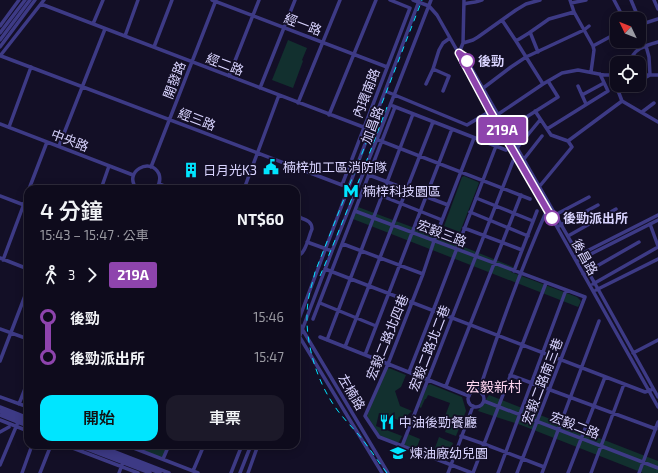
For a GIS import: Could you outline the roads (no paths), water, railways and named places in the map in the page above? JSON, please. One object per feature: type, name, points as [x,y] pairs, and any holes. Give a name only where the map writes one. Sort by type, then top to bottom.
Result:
[{"type":"street","points":[[0,26],[19,0]]},
{"type":"street","points":[[0,33],[25,0]]},
{"type":"street","points":[[0,47],[1,40],[30,0]]},
{"type":"street","points":[[1,40],[36,0]]},
{"type":"street","points":[[0,56],[44,0]]},
{"type":"street","points":[[93,24],[103,0]]},
{"type":"street","points":[[125,36],[138,0]]},
{"type":"street","points":[[154,48],[172,0]]},
{"type":"street","name":"經一路","points":[[215,0],[387,67]]},
{"type":"street","name":"開發路","points":[[152,167],[215,0]]},
{"type":"street","points":[[229,76],[259,0]]},
{"type":"street","points":[[260,88],[295,0]]},
{"type":"street","points":[[298,103],[340,0]]},
{"type":"street","points":[[329,115],[376,0]]},
{"type":"street","name":"內環南路","points":[[342,185],[410,8],[390,0]]},
{"type":"street","points":[[413,0],[429,6]]},
{"type":"street","name":"加昌路","points":[[300,336],[332,250],[380,133],[431,0]]},
{"type":"street","points":[[459,53],[463,43],[464,2],[477,2],[482,0]]},
{"type":"street","points":[[525,0],[527,4]]},
{"type":"street","points":[[463,43],[478,37],[516,10],[527,4],[540,0]]},
{"type":"street","points":[[586,0],[570,2],[593,46],[594,50],[591,72]]},
{"type":"street","points":[[614,0],[620,12]]},
{"type":"street","points":[[631,0],[636,12]]},
{"type":"street","points":[[654,0],[658,8]]},
{"type":"street","name":"加昌路","points":[[300,317],[419,1]]},
{"type":"street","name":"經二路","points":[[41,4],[329,115],[380,133]]},
{"type":"street","name":"後昌路","points":[[429,6],[436,14],[518,147],[658,397]]},
{"type":"street","points":[[516,41],[549,19],[574,12]]},
{"type":"street","points":[[646,23],[658,19]]},
{"type":"street","points":[[502,20],[543,84]]},
{"type":"street","points":[[481,89],[526,58],[584,30],[589,26]]},
{"type":"street","points":[[59,146],[105,29]]},
{"type":"street","points":[[530,32],[538,52]]},
{"type":"street","points":[[593,46],[610,37]]},
{"type":"street","points":[[426,84],[439,50],[443,43],[450,38]]},
{"type":"street","points":[[1,40],[9,44]]},
{"type":"street","points":[[650,75],[649,57],[646,46],[658,42]]},
{"type":"street","points":[[632,56],[641,48]]},
{"type":"street","name":"經三路","points":[[0,56],[342,185]]},
{"type":"street","points":[[9,127],[31,67]]},
{"type":"street","points":[[433,69],[448,76],[443,91]]},
{"type":"street","points":[[494,117],[562,73],[578,70],[610,75]]},
{"type":"street","points":[[546,129],[608,91],[600,74]]},
{"type":"street","points":[[646,75],[658,75]]},
{"type":"street","points":[[646,77],[650,75]]},
{"type":"street","points":[[504,134],[522,123],[528,116],[558,97],[548,81]]},
{"type":"street","points":[[582,94],[604,83]]},
{"type":"street","points":[[578,86],[586,104]]},
{"type":"street","name":"後昌路","points":[[481,89],[490,111],[658,407]]},
{"type":"street","points":[[385,91],[467,125],[494,109]]},
{"type":"street","points":[[619,92],[622,101],[658,122]]},
{"type":"street","points":[[246,185],[279,95]]},
{"type":"street","points":[[568,141],[622,101]]},
{"type":"street","points":[[642,112],[654,103]]},
{"type":"street","points":[[390,105],[506,150]]},
{"type":"street","points":[[313,319],[395,107]]},
{"type":"street","points":[[535,112],[551,135],[568,141],[572,147],[540,186],[535,189]]},
{"type":"street","points":[[326,340],[413,114]]},
{"type":"street","points":[[513,150],[518,147],[530,130],[540,120]]},
{"type":"street","points":[[346,347],[433,122]]},
{"type":"street","name":"中央路","points":[[0,124],[133,175]]},
{"type":"street","points":[[365,354],[452,130]]},
{"type":"street","points":[[368,136],[530,199]]},
{"type":"street","points":[[520,162],[542,136]]},
{"type":"street","name":"宏毅二路北四巷","points":[[402,446],[378,437],[365,416],[388,364],[474,138]]},
{"type":"street","points":[[31,185],[47,142]]},
{"type":"street","points":[[409,372],[434,311],[456,249],[496,146]]},
{"type":"street","name":"宏毅二路北二巷","points":[[402,446],[513,161]]},
{"type":"street","points":[[102,185],[109,166]]},
{"type":"street","points":[[134,185],[133,175],[141,167],[147,166],[156,170],[159,175],[159,184]]},
{"type":"street","points":[[369,175],[448,205]]},
{"type":"street","points":[[446,386],[521,195]]},
{"type":"street","points":[[0,196],[24,205],[2,259],[24,267]]},
{"type":"street","points":[[382,196],[442,220]]},
{"type":"street","points":[[552,218],[589,197]]},
{"type":"street","points":[[476,198],[534,221]]},
{"type":"street","points":[[557,227],[598,205]]},
{"type":"street","points":[[479,391],[521,274],[547,210],[552,207]]},
{"type":"street","points":[[564,239],[616,209]]},
{"type":"street","name":"宏毅三路","points":[[355,211],[585,297]]},
{"type":"street","points":[[514,271],[538,211]]},
{"type":"street","points":[[470,212],[528,236]]},
{"type":"street","points":[[574,258],[658,216]]},
{"type":"street","points":[[300,255],[312,229],[311,223],[301,218]]},
{"type":"street","points":[[576,262],[658,220]]},
{"type":"street","points":[[590,286],[658,247],[650,224]]},
{"type":"street","points":[[464,228],[522,250]]},
{"type":"street","points":[[307,242],[332,250]]},
{"type":"street","points":[[583,274],[639,242]]},
{"type":"street","points":[[343,244],[423,274]]},
{"type":"street","points":[[593,292],[658,259]]},
{"type":"street","points":[[325,269],[645,392],[653,389]]},
{"type":"street","points":[[402,446],[472,473],[546,283]]},
{"type":"street","points":[[498,473],[566,290]]},
{"type":"street","name":"宏毅二路南三巷","points":[[517,473],[585,297]]},
{"type":"street","points":[[0,361],[24,299]]},
{"type":"street","points":[[320,303],[376,326]]},
{"type":"street","points":[[542,473],[599,321]]},
{"type":"street","name":"左楠路","points":[[300,326],[388,473]]},
{"type":"street","points":[[0,329],[24,338]]},
{"type":"street","name":"左楠路","points":[[300,336],[382,473]]},
{"type":"street","points":[[320,337],[469,396]]},
{"type":"street","points":[[629,355],[658,340]]},
{"type":"street","points":[[510,375],[656,429]]},
{"type":"street","points":[[568,473],[605,377]]},
{"type":"street","points":[[591,473],[624,384]]},
{"type":"street","points":[[474,391],[479,391],[483,394],[484,401],[478,406],[473,406],[468,400],[469,396],[474,391]]},
{"type":"street","points":[[19,404],[24,392]]},
{"type":"street","points":[[0,397],[24,406]]},
{"type":"street","name":"宏毅二路","points":[[484,401],[658,468]]},
{"type":"street","points":[[448,473],[473,406]]},
{"type":"street","points":[[0,407],[24,423]]},
{"type":"street","points":[[0,412],[24,421]]},
{"type":"street","points":[[0,415],[19,419],[24,418]]},
{"type":"street","points":[[0,465],[19,419]]},
{"type":"street","points":[[0,420],[24,429]]},
{"type":"street","points":[[639,473],[658,422]]},
{"type":"street","points":[[0,432],[8,427]]},
{"type":"street","points":[[461,436],[544,467]]},
{"type":"street","points":[[22,473],[31,449]]},
{"type":"street","points":[[40,473],[49,449]]},
{"type":"street","points":[[80,449],[169,473]]},
{"type":"street","points":[[89,449],[160,473]]},
{"type":"street","points":[[96,449],[150,473]]},
{"type":"street","points":[[104,449],[124,461],[138,473]]},
{"type":"street","points":[[136,449],[198,473]]},
{"type":"street","points":[[163,460],[167,449]]},
{"type":"street","points":[[194,471],[202,449]]},
{"type":"street","points":[[231,473],[240,449]]},
{"type":"street","points":[[240,473],[249,449]]},
{"type":"street","points":[[248,473],[257,449]]},
{"type":"street","points":[[119,473],[124,461]]},
{"type":"railway","points":[[387,473],[362,439],[338,411],[323,387],[309,345],[307,316],[309,298],[315,272],[422,0]]},
{"type":"railway","points":[[320,276],[355,192],[387,107]]},
{"type":"place","name":"後勁","points":[[467,61]]},
{"type":"place","name":"楠梓加工區消防隊","points":[[271,167]]},
{"type":"place","name":"日月光K3","points":[[191,170]]},
{"type":"place","name":"楠梓科技園區","points":[[351,191]]},
{"type":"place","name":"後勁派出所","points":[[552,218]]},
{"type":"place","name":"中油後勁餐廳","points":[[387,422]]},
{"type":"place","name":"煉油廠幼兒園","points":[[398,453]]},
{"type":"district","name":"宏毅新村","points":[[494,386]]}]
